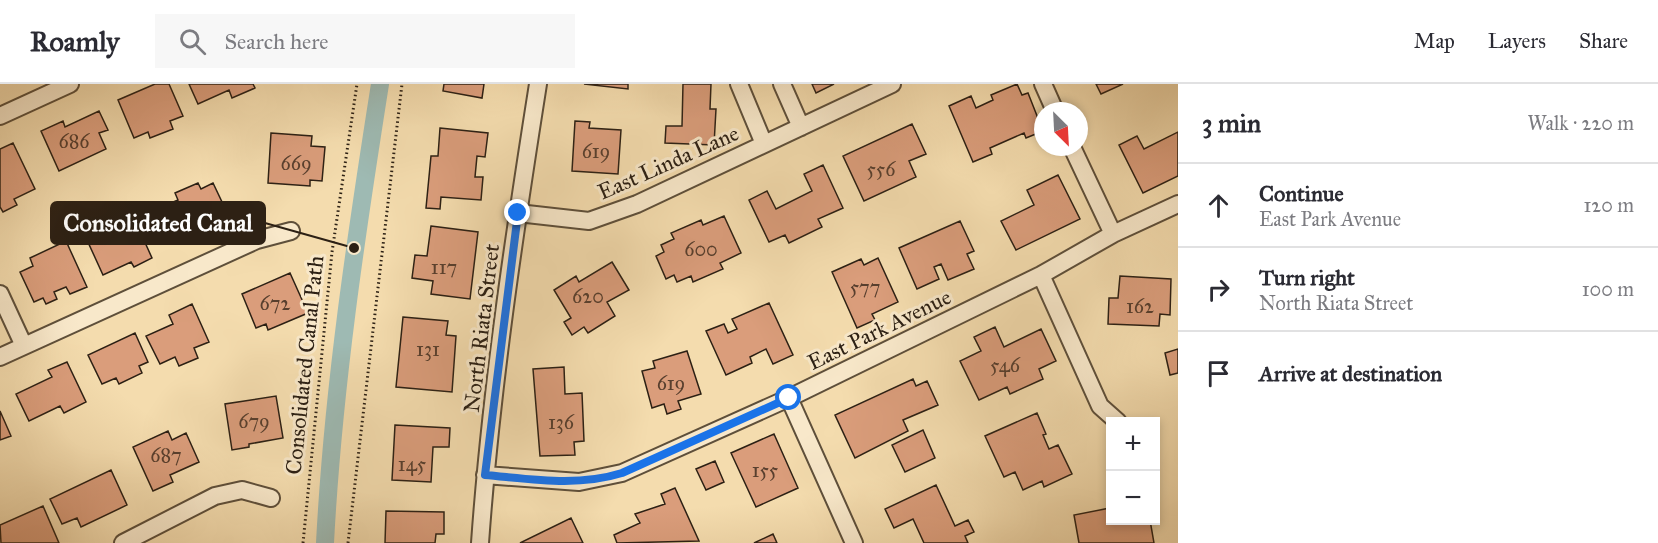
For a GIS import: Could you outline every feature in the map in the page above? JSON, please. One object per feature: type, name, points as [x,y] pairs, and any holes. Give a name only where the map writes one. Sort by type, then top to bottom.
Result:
[{"type":"street","points":[[0,116],[70,84]]},
{"type":"street","name":"North Riata Street","points":[[480,543],[485,475],[518,213],[538,84]]},
{"type":"street","name":"East Linda Lane","points":[[739,84],[764,144]]},
{"type":"street","points":[[782,84],[801,127]]},
{"type":"street","name":"East Linda Lane","points":[[518,213],[589,221],[637,204],[892,84]]},
{"type":"street","points":[[1043,84],[1051,102]]},
{"type":"street","points":[[1076,156],[1113,234]]},
{"type":"street","name":"East Park Avenue","points":[[485,475],[579,482],[622,473],[789,398],[1041,275],[1113,234],[1178,204]]},
{"type":"street","points":[[0,357],[257,240],[291,231]]},
{"type":"street","points":[[1041,275],[1100,406],[1112,417]]},
{"type":"street","points":[[0,294],[24,346]]},
{"type":"street","points":[[789,398],[854,543]]},
{"type":"street","points":[[123,543],[215,496],[242,490],[271,498]]},
{"type":"path","name":"Consolidated Canal Path","points":[[303,543],[332,252],[357,84]]},
{"type":"path","points":[[348,543],[402,84]]},
{"type":"building","points":[[155,84],[169,84],[183,116],[170,121],[173,129],[150,138],[148,132],[134,138],[118,100]]},
{"type":"building","points":[[189,84],[253,84],[255,88],[232,98],[229,90],[198,104]]},
{"type":"building","points":[[444,84],[484,84],[482,98],[443,91]]},
{"type":"building","points":[[584,84],[628,84],[628,89]]},
{"type":"building","points":[[683,84],[711,84],[710,109],[716,109],[714,145],[665,143],[666,126],[682,126]]},
{"type":"building","points":[[812,84],[834,84],[816,93]]},
{"type":"building","points":[[1017,84],[1022,95],[1028,93],[1034,108],[1034,135],[1026,138],[1024,133],[990,148],[992,154],[973,162],[949,106],[971,96],[976,108],[993,100],[991,95]]},
{"type":"building","points":[[1096,84],[1123,84],[1101,94]]},
{"type":"building","points":[[99,111],[108,130],[99,133],[106,149],[59,171],[41,131],[63,121],[65,127]]},
{"type":"building","points":[[575,121],[590,122],[589,128],[621,130],[618,174],[572,171]]},
{"type":"building","points":[[912,124],[926,154],[909,161],[916,177],[864,201],[843,156]]},
{"type":"building","points":[[440,128],[488,133],[485,157],[477,156],[475,177],[483,177],[481,200],[441,197],[440,209],[426,208],[431,156],[438,156]]},
{"type":"building","points":[[1178,132],[1178,176],[1143,193],[1119,145],[1137,136],[1144,149]]},
{"type":"building","points":[[271,133],[312,136],[311,146],[325,147],[322,181],[310,180],[310,186],[268,183]]},
{"type":"building","points":[[13,143],[35,189],[14,199],[17,205],[3,212],[0,207],[0,149]]},
{"type":"building","points":[[823,165],[843,208],[818,219],[822,227],[789,243],[785,235],[769,242],[749,200],[767,191],[776,209],[812,191],[804,174]]},
{"type":"building","points":[[1058,175],[1080,219],[1016,250],[1001,221],[1034,205],[1027,190]]},
{"type":"building","points":[[198,183],[201,189],[213,183],[231,221],[182,243],[164,206],[178,200],[175,193]]},
{"type":"building","points":[[724,216],[741,253],[720,263],[723,269],[693,282],[691,276],[677,282],[674,275],[666,279],[656,256],[664,252],[661,245],[674,239],[671,233],[701,220],[703,225]]},
{"type":"building","points":[[134,218],[152,258],[134,267],[131,262],[103,275],[87,240]]},
{"type":"building","points":[[960,221],[974,251],[967,254],[974,269],[948,280],[941,264],[934,267],[939,279],[917,289],[899,248]]},
{"type":"building","points":[[431,226],[478,232],[470,299],[431,294],[433,281],[412,278],[415,255],[427,256]]},
{"type":"building","points":[[66,241],[87,287],[70,294],[66,287],[54,292],[57,299],[46,304],[43,298],[34,302],[20,272],[33,266],[30,258]]},
{"type":"building","points":[[878,258],[898,302],[872,314],[875,320],[857,328],[832,272],[861,259],[864,265]]},
{"type":"building","points":[[612,262],[629,290],[607,302],[615,316],[588,333],[584,327],[572,335],[564,322],[571,318],[554,290],[576,276],[579,282]]},
{"type":"building","points":[[290,273],[308,313],[268,330],[266,324],[256,328],[242,294]]},
{"type":"building","points":[[1120,276],[1171,279],[1170,315],[1160,314],[1159,326],[1108,324],[1109,298],[1118,298]]},
{"type":"building","points":[[769,303],[793,355],[773,364],[766,349],[750,357],[752,363],[726,375],[706,331],[724,324],[728,333],[737,329],[732,319]]},
{"type":"building","points":[[192,304],[209,342],[194,348],[198,358],[179,366],[175,357],[160,364],[146,336],[173,324],[169,315]]},
{"type":"building","points":[[403,317],[448,321],[446,335],[456,336],[452,392],[396,387]]},
{"type":"building","points":[[995,327],[1004,347],[1041,329],[1056,361],[1039,369],[1043,379],[1010,394],[1007,387],[979,400],[960,361],[981,351],[974,337]]},
{"type":"building","points":[[135,333],[148,362],[139,366],[142,373],[119,384],[116,378],[102,384],[88,355]]},
{"type":"building","points":[[1178,349],[1178,373],[1170,375],[1165,353]]},
{"type":"building","points":[[687,351],[701,394],[678,401],[681,409],[667,414],[664,404],[652,408],[642,371],[655,368],[653,361]]},
{"type":"building","points":[[67,362],[86,402],[64,413],[60,406],[29,421],[16,394],[52,377],[48,370]]},
{"type":"building","points":[[564,367],[565,394],[582,393],[584,441],[574,442],[575,455],[540,456],[533,369]]},
{"type":"building","points":[[913,379],[916,386],[927,381],[938,405],[903,420],[908,431],[855,458],[835,415]]},
{"type":"building","points":[[276,396],[283,438],[249,444],[249,447],[232,450],[225,404]]},
{"type":"building","points":[[0,411],[11,436],[0,440]]},
{"type":"building","points":[[1037,413],[1046,434],[1043,435],[1049,449],[1058,445],[1072,474],[1044,487],[1042,481],[1023,490],[1015,472],[1004,477],[985,436]]},
{"type":"building","points":[[395,425],[450,428],[449,447],[433,447],[431,482],[392,480]]},
{"type":"building","points":[[923,430],[935,458],[905,472],[892,445]]},
{"type":"building","points":[[168,431],[172,440],[186,433],[199,462],[170,475],[173,482],[153,491],[133,447]]},
{"type":"building","points":[[774,434],[798,488],[756,507],[731,453]]},
{"type":"building","points":[[715,461],[724,482],[706,490],[696,469]]},
{"type":"building","points":[[111,470],[127,505],[81,527],[77,518],[62,524],[50,499]]},
{"type":"building","points":[[936,485],[955,526],[968,520],[974,532],[965,536],[968,543],[924,543],[913,519],[894,528],[885,509]]},
{"type":"building","points":[[675,488],[699,541],[617,543],[614,535],[640,523],[635,514],[665,504],[661,494]]},
{"type":"building","points":[[43,506],[59,543],[1,543],[0,525]]},
{"type":"building","points":[[1106,509],[1106,525],[1151,525],[1154,543],[1079,543],[1074,515]]},
{"type":"building","points":[[386,511],[444,512],[444,534],[436,534],[435,543],[385,543]]},
{"type":"building","points":[[571,518],[583,543],[520,543]]},
{"type":"building","points":[[773,534],[777,543],[754,543]]},
{"type":"waterway","points":[[325,543],[340,370],[354,255],[380,84]]},
{"type":"place","name":"Consolidated Canal","points":[[354,248]]},
{"type":"route","points":[[518,213],[485,475],[579,482],[601,479],[622,473],[789,398]]}]
